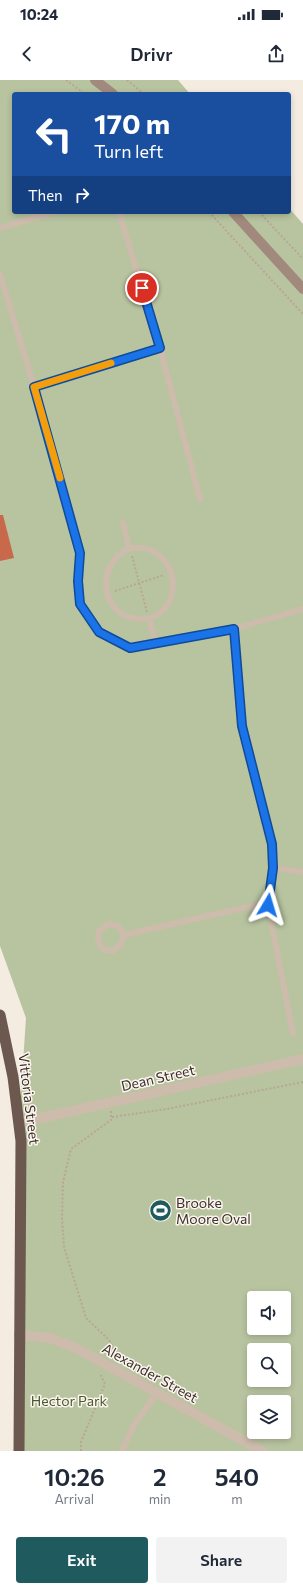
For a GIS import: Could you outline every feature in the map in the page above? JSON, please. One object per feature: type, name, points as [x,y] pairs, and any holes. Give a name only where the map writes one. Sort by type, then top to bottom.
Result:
[{"type":"highway","name":"Vittoria Street","points":[[1,1020],[13,1077],[21,1141],[19,1451]]},
{"type":"main road","points":[[95,80],[110,92]]},
{"type":"main road","points":[[235,214],[303,289]]},
{"type":"street","name":"Dean Street","points":[[19,1123],[109,1104],[303,1059]]},
{"type":"street","name":"Alexander Street","points":[[19,1335],[35,1335],[61,1341],[262,1451]]},
{"type":"lane","points":[[0,228],[47,214]]},
{"type":"lane","points":[[120,214],[160,348],[200,499]]},
{"type":"lane","points":[[0,274],[34,387],[80,553],[78,581],[80,604],[99,632],[130,648],[234,629],[303,609]]},
{"type":"lane","points":[[34,387],[160,348]]},
{"type":"lane","points":[[123,523],[129,548]]},
{"type":"lane","points":[[129,548],[150,549],[165,559],[172,572],[174,592],[162,611],[149,619],[136,619],[120,612],[106,593],[106,574],[115,558],[129,548]]},
{"type":"lane","points":[[149,619],[156,643]]},
{"type":"lane","points":[[234,629],[242,726],[272,844],[273,868],[268,905],[293,1034]]},
{"type":"lane","points":[[273,868],[303,872]]},
{"type":"lane","points":[[124,935],[247,907],[268,905]]},
{"type":"lane","points":[[108,924],[118,926],[124,935],[121,945],[112,951],[103,949],[98,941],[99,930],[108,924]]},
{"type":"lane","points":[[122,1451],[134,1425],[157,1393]]},
{"type":"path","points":[[66,80],[82,92]]},
{"type":"path","points":[[127,80],[142,92]]},
{"type":"path","points":[[211,214],[303,314]]},
{"type":"path","points":[[261,214],[303,259]]},
{"type":"path","points":[[129,548],[149,619]]},
{"type":"path","points":[[106,593],[140,584],[172,572]]},
{"type":"path","points":[[110,1357],[114,1349],[108,1340],[86,1318],[64,1247],[62,1218],[63,1182],[71,1149],[111,1120],[112,1117],[167,1109],[303,1082]]},
{"type":"path","points":[[109,1104],[112,1117]]},
{"type":"path","points":[[80,1451],[81,1442],[105,1384],[101,1376],[104,1370]]},
{"type":"green space","name":"Hector Park","points":[[0,80],[178,80],[188,92],[12,92],[12,214],[291,214],[291,210],[303,224],[303,1451],[19,1451],[19,1123],[26,1018],[0,946]]},
{"type":"building","points":[[0,515],[3,515],[14,558],[0,561]]},
{"type":"slow traffic","points":[[60,478],[34,387],[111,363]]},
{"type":"place","name":"Brooke Moore Oval","points":[[161,1211]]},
{"type":"route","points":[[142,288],[160,348],[34,387],[80,553],[78,581],[80,604],[99,632],[130,648],[234,629],[242,726],[272,844],[273,868],[268,905]]}]
